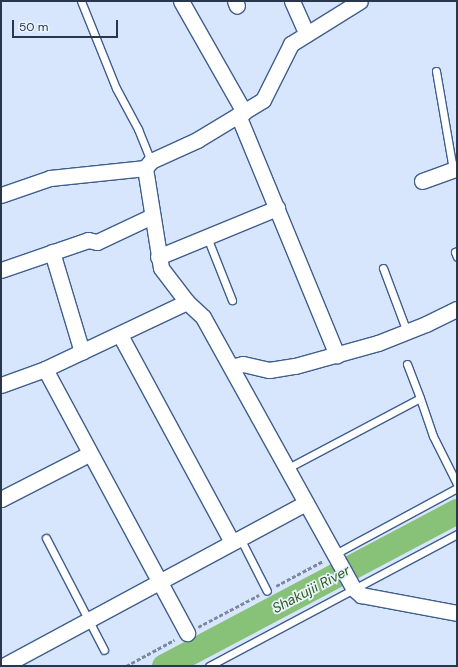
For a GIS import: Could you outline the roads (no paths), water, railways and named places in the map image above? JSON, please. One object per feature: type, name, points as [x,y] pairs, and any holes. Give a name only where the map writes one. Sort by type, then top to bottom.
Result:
[{"type":"street","points":[[181,1],[241,114],[276,208],[337,355]]},
{"type":"street","points":[[292,1],[307,34]]},
{"type":"street","points":[[1,195],[50,178],[148,165],[197,140],[263,100],[291,44],[360,1]]},
{"type":"street","points":[[148,165],[152,216],[161,268],[187,302],[203,317],[354,588],[361,595],[457,613]]},
{"type":"street","points":[[422,182],[455,168]]},
{"type":"street","points":[[158,257],[207,238],[276,208]]},
{"type":"street","points":[[1,270],[88,240],[96,242],[152,216]]},
{"type":"street","points":[[52,252],[82,352]]},
{"type":"street","points":[[1,385],[45,369],[120,335],[187,302]]},
{"type":"street","points":[[231,367],[244,364],[268,370],[295,366],[337,355],[407,332],[457,310]]},
{"type":"street","points":[[120,335],[236,540]]},
{"type":"street","points":[[45,369],[89,454],[187,633]]},
{"type":"street","points":[[1,499],[89,454]]},
{"type":"street","points":[[3,666],[306,503]]},
{"type":"lane","points":[[81,1],[116,88],[138,129],[148,165]]},
{"type":"lane","points":[[436,71],[455,168]]},
{"type":"lane","points":[[207,238],[232,300]]},
{"type":"lane","points":[[457,251],[455,252],[457,257]]},
{"type":"lane","points":[[383,268],[407,332]]},
{"type":"lane","points":[[407,364],[433,436],[457,484]]},
{"type":"lane","points":[[288,468],[420,398]]},
{"type":"lane","points":[[334,554],[457,488]]},
{"type":"lane","points":[[209,666],[457,534]]},
{"type":"lane","points":[[46,538],[104,650]]},
{"type":"lane","points":[[236,540],[267,590]]},
{"type":"waterway","name":"Shakujii River","points":[[164,666],[457,511]]}]
